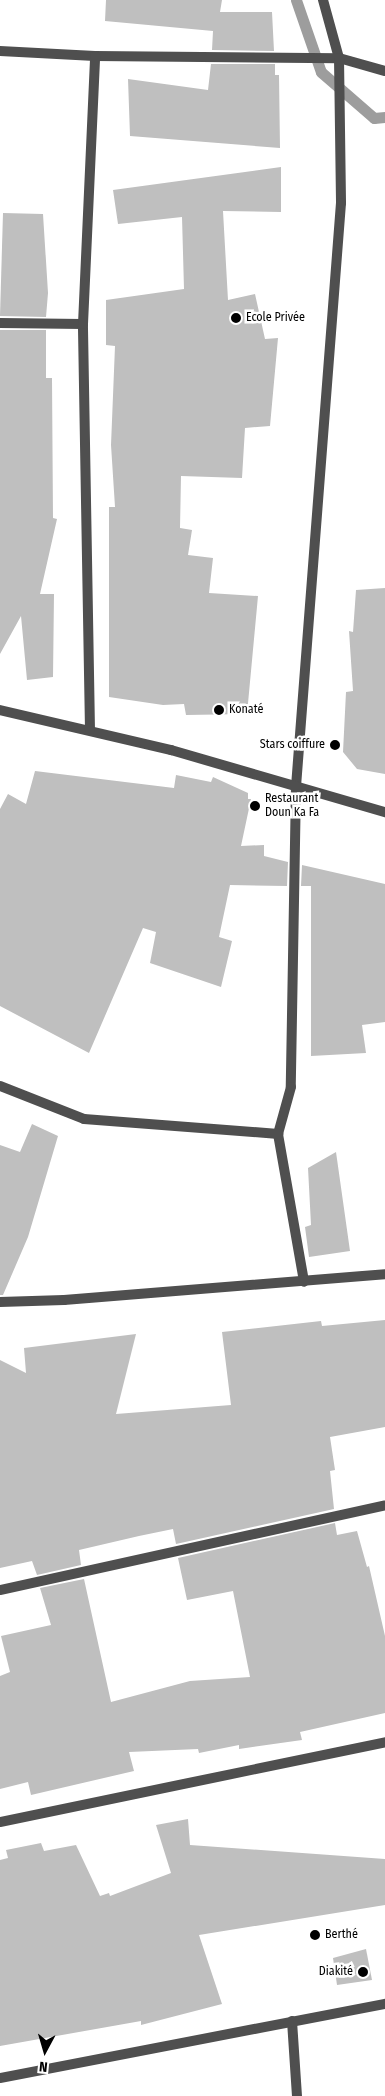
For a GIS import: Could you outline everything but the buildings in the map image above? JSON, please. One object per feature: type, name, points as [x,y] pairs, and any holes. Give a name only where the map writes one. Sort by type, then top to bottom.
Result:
[{"type":"street","points":[[304,1282],[278,1134],[291,1087],[296,786],[341,203],[339,58],[323,0]]},
{"type":"street","points":[[0,50],[95,56],[339,58],[385,71]]},
{"type":"street","points":[[90,730],[83,324],[95,56]]},
{"type":"street","points":[[0,323],[83,324]]},
{"type":"street","points":[[0,710],[90,730],[385,812]]},
{"type":"street","points":[[0,1086],[84,1119],[278,1134]]},
{"type":"street","points":[[0,1302],[304,1282],[385,1274]]},
{"type":"street","points":[[0,1590],[385,1505]]},
{"type":"street","points":[[0,1822],[385,1742]]},
{"type":"street","points":[[0,2078],[385,2004]]},
{"type":"street","points":[[292,2021],[298,2096]]},
{"type":"waterway","points":[[296,0],[321,72],[374,118],[385,117]]},
{"type":"place","name":"Ecole Privée","points":[[236,318]]},
{"type":"place","name":"Konaté","points":[[219,710]]},
{"type":"place","name":"Stars coiffure","points":[[335,745]]},
{"type":"place","name":"Restaurant Doun Ka Fa","points":[[255,806]]},
{"type":"place","name":"Berthé","points":[[315,1935]]},
{"type":"place","name":"Diakité","points":[[363,1972]]}]
